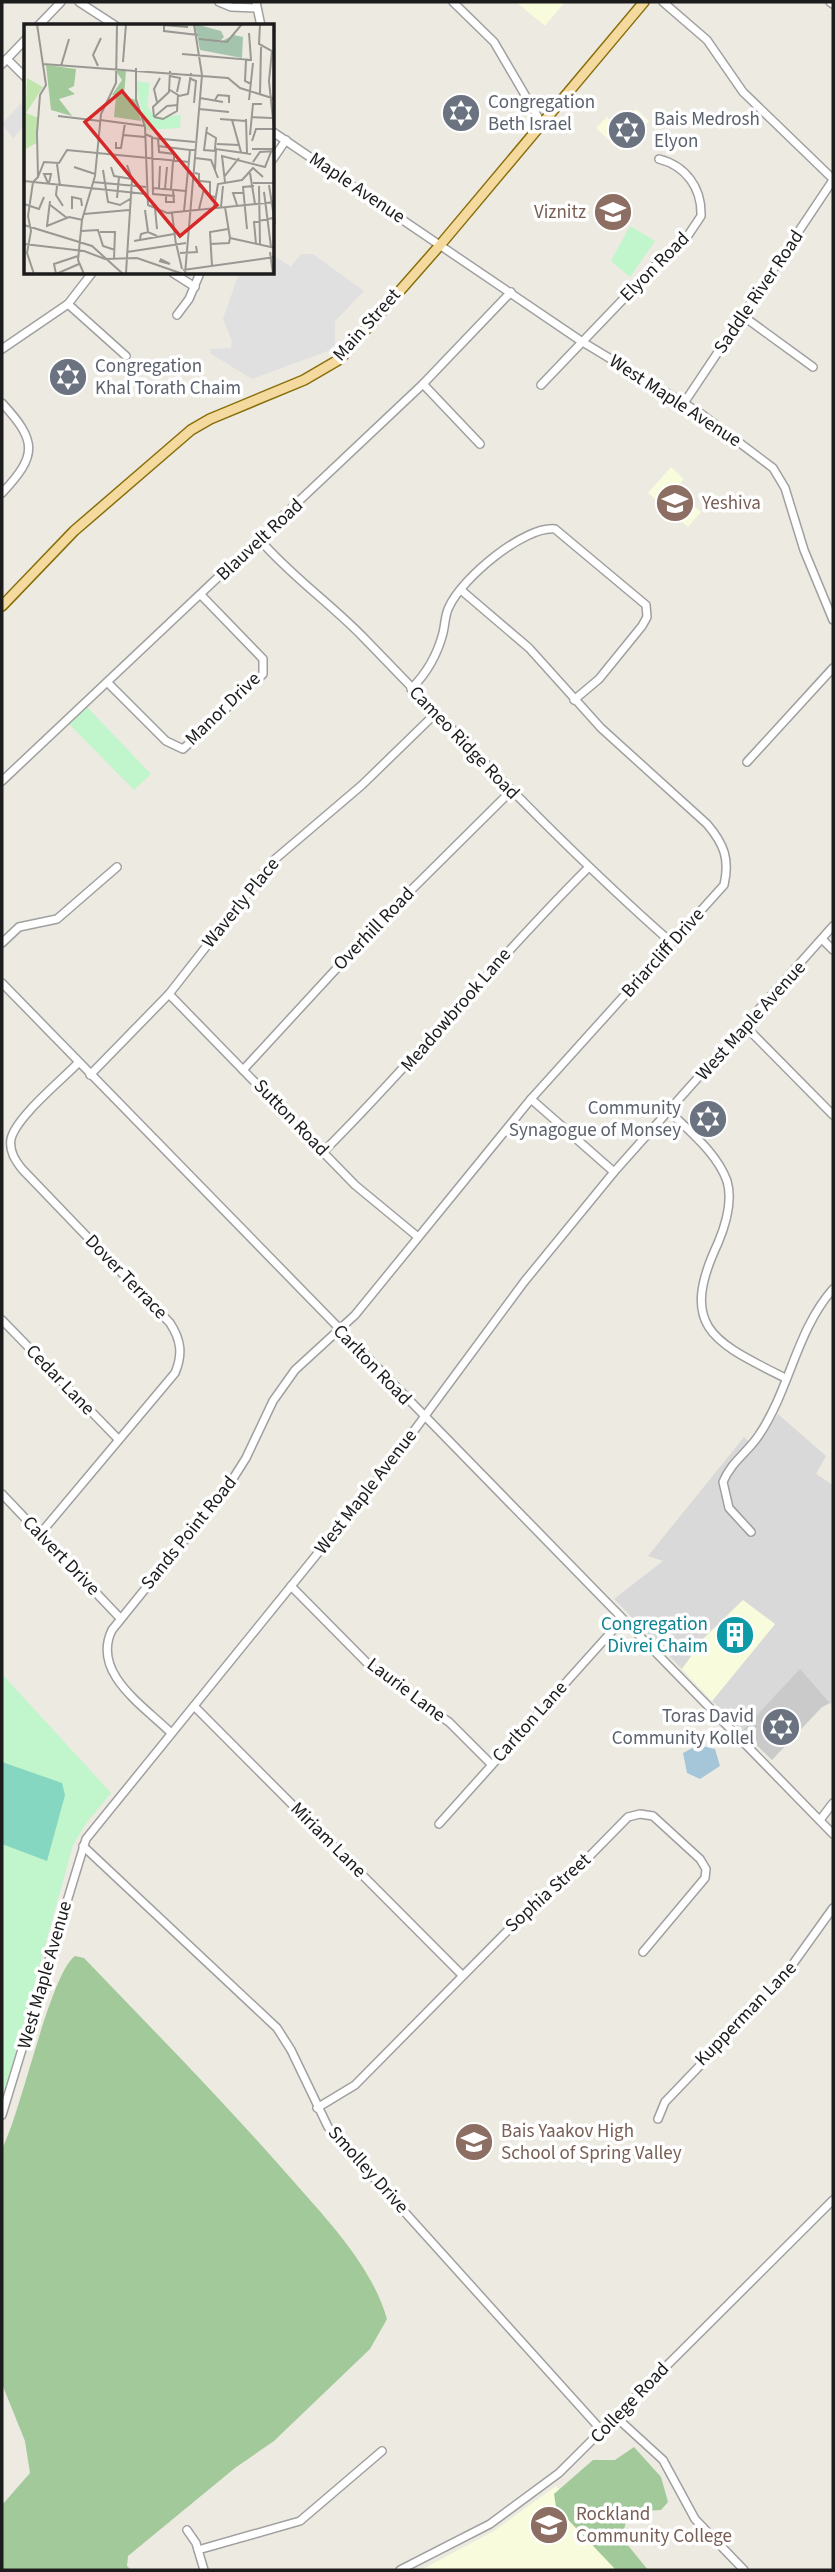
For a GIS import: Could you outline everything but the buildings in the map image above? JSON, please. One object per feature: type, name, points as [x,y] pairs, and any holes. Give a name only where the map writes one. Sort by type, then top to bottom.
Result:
[{"type":"main road","name":"Main Street","points":[[2,606],[74,531],[191,430],[210,419],[304,380],[340,359],[441,244],[644,2]]},
{"type":"street","points":[[40,24],[61,2]]},
{"type":"street","points":[[79,2],[113,24]]},
{"type":"street","points":[[219,2],[231,7],[256,5],[261,24]]},
{"type":"street","points":[[453,2],[494,42],[542,124]]},
{"type":"street","points":[[663,2],[706,40],[743,92],[833,179]]},
{"type":"street","points":[[24,41],[4,62],[24,77]]},
{"type":"street","name":"Maple Avenue","points":[[275,133],[441,244]]},
{"type":"street","points":[[275,156],[286,141]]},
{"type":"street","name":"Elyon Road","points":[[581,341],[687,237],[701,216],[696,186],[679,167],[659,159]]},
{"type":"street","name":"Saddle River Road","points":[[684,403],[833,179]]},
{"type":"street","name":"West Maple Avenue","points":[[441,244],[581,341],[684,403],[773,468],[785,488],[804,550],[833,620]]},
{"type":"street","points":[[2,349],[68,304],[90,275]]},
{"type":"street","points":[[176,275],[195,288]]},
{"type":"street","points":[[177,315],[195,288],[199,275]]},
{"type":"street","name":"Blauvelt Road","points":[[2,781],[260,540],[422,384],[511,292]]},
{"type":"street","points":[[68,304],[125,356]]},
{"type":"street","points":[[743,316],[813,368]]},
{"type":"street","points":[[541,385],[581,341]]},
{"type":"street","points":[[422,384],[480,444]]},
{"type":"street","points":[[2,403],[25,429],[30,449],[24,468],[2,493]]},
{"type":"street","points":[[411,689],[433,661],[449,607],[461,590],[497,556],[533,531],[543,528],[555,529],[646,605],[647,617],[642,626],[599,679],[573,700]]},
{"type":"street","name":"Cameo Ridge Road","points":[[260,540],[285,568],[334,608],[510,792],[588,869],[672,943]]},
{"type":"street","name":"Briarcliff Drive","points":[[339,1331],[355,1315],[531,1099],[724,885],[728,868],[721,840],[707,824],[573,700],[529,648],[461,590]]},
{"type":"street","name":"Manor Drive","points":[[108,683],[166,741],[183,748],[237,701],[263,674],[263,659],[201,595]]},
{"type":"street","points":[[747,762],[833,668]]},
{"type":"street","name":"Waverly Place","points":[[90,1075],[169,994],[274,860],[362,785],[435,714]]},
{"type":"street","name":"Overhill Road","points":[[243,1070],[384,917],[510,792]]},
{"type":"street","points":[[2,943],[19,927],[57,919],[117,867]]},
{"type":"street","name":"Meadowbrook Lane","points":[[323,1152],[435,1036],[531,925],[588,869]]},
{"type":"street","name":"West Maple Avenue","points":[[2,2115],[83,1846],[424,1418],[524,1282],[614,1172],[746,1027],[833,926]]},
{"type":"street","points":[[823,940],[833,950]]},
{"type":"street","name":"Carlton Road","points":[[2,983],[833,1834]]},
{"type":"street","name":"Sutton Road","points":[[169,994],[355,1185],[418,1237]]},
{"type":"street","points":[[746,1027],[833,1115]]},
{"type":"street","name":"Dover Terrace","points":[[40,1534],[175,1373],[181,1353],[177,1335],[170,1323],[22,1169],[11,1151],[11,1140],[18,1125],[78,1063]]},
{"type":"street","points":[[531,1099],[614,1172]]},
{"type":"street","points":[[669,1111],[719,1164],[727,1183],[729,1203],[725,1228],[701,1283],[705,1318],[717,1338],[735,1353],[785,1378]]},
{"type":"street","points":[[751,1532],[729,1507],[723,1482],[732,1466],[759,1435],[813,1316],[833,1290]]},
{"type":"street","name":"Cedar Lane","points":[[2,1320],[118,1439]]},
{"type":"street","name":"Sands Point Road","points":[[171,1733],[118,1680],[108,1663],[107,1641],[120,1618],[229,1485],[246,1458],[273,1401],[295,1370],[339,1331]]},
{"type":"street","name":"Calvert Drive","points":[[2,1494],[120,1618]]},
{"type":"street","name":"Laurie Lane","points":[[291,1586],[377,1673],[449,1722],[491,1764]]},
{"type":"street","name":"Carlton Lane","points":[[439,1824],[622,1620]]},
{"type":"street","name":"Miriam Lane","points":[[194,1706],[462,1975]]},
{"type":"street","points":[[820,1820],[833,1804]]},
{"type":"street","name":"Sophia Street","points":[[317,2108],[355,2085],[523,1915],[575,1871],[618,1825],[628,1817],[640,1814],[653,1816],[665,1824],[700,1859],[706,1869],[705,1878],[643,1951]]},
{"type":"street","name":"Smolley Drive","points":[[83,1846],[276,2028],[291,2050],[317,2108],[348,2151],[603,2432]]},
{"type":"street","name":"Kupperman Lane","points":[[658,2119],[665,2102],[780,1982],[833,1908]]},
{"type":"street","name":"College Road","points":[[400,2570],[452,2546],[507,2513],[559,2473],[833,2200]]},
{"type":"street","points":[[617,2418],[663,2460],[695,2519],[744,2570]]},
{"type":"street","points":[[198,2550],[300,2521],[382,2451]]},
{"type":"street","points":[[187,2529],[198,2550],[204,2570]]},
{"type":"shaded area","points":[[516,2],[565,2],[545,26]]},
{"type":"shaded area","points":[[24,100],[24,126],[13,138],[2,124]]},
{"type":"shaded area","points":[[636,109],[649,121],[621,151],[596,128],[607,117],[618,128]]},
{"type":"shaded area","points":[[301,254],[313,254],[364,291],[335,321],[335,345],[328,351],[252,379],[211,354],[210,349],[231,348],[232,341],[223,319],[238,275],[275,275],[275,256],[291,267]]},
{"type":"shaded area","name":"Yeshiva","points":[[671,467],[684,479],[675,490],[701,512],[688,527],[648,493]]},
{"type":"shaded area","points":[[778,1414],[826,1456],[816,1474],[833,1485],[833,1706],[800,1670],[742,1731],[712,1701],[775,1624],[705,1637],[682,1669],[614,1599],[663,1561],[648,1556],[744,1437],[755,1448]]},
{"type":"shaded area","points":[[743,1600],[775,1624],[712,1701],[682,1669],[705,1637]]},
{"type":"shaded area","points":[[800,1669],[830,1703],[822,1707],[772,1760],[742,1731]]},
{"type":"shaded area","name":"Rockland Community College","points":[[556,2486],[638,2570],[421,2570],[494,2531]]},
{"type":"green space","points":[[630,226],[655,241],[630,277],[611,261]]},
{"type":"green space","points":[[85,705],[151,774],[134,790],[66,721]]},
{"type":"green space","points":[[2,1674],[111,1793],[87,1822],[73,1845],[2,2101]]},
{"type":"green space","points":[[2,1762],[62,1783],[65,1795],[47,1861],[2,1844]]},
{"type":"green space","points":[[75,1956],[84,1958],[164,2041],[322,2214],[361,2264],[387,2319],[370,2349],[274,2441],[235,2468],[128,2556],[127,2566],[131,2570],[2,2570],[2,2505],[30,2473],[25,2441],[2,2384],[2,2149],[56,1988]]},
{"type":"green space","points":[[634,2447],[661,2477],[668,2502],[661,2510],[645,2511],[627,2517],[622,2538],[648,2570],[616,2570],[556,2507],[554,2494],[593,2460],[615,2460]]},
{"type":"water","points":[[698,1745],[715,1749],[720,1766],[700,1779],[687,1773],[683,1753]]},
{"type":"place","name":"Congregation Beth Israel","points":[[461,113]]},
{"type":"place","name":"Bais Medrosh Elyon","points":[[627,130]]},
{"type":"place","name":"Viznitz","points":[[613,212]]},
{"type":"place","name":"Congregation Khal Torath Chaim","points":[[68,377]]},
{"type":"place","name":"Yeshiva","points":[[675,503]]},
{"type":"place","name":"Community Synagogue of Monsey","points":[[708,1119]]},
{"type":"place","name":"Congregation Divrei Chaim","points":[[735,1635]]},
{"type":"place","name":"Toras David Community Kollel","points":[[781,1727]]},
{"type":"place","name":"Bais Yaakov High School of Spring Valley","points":[[474,2142]]},
{"type":"place","name":"Rockland Community College","points":[[549,2525]]}]
